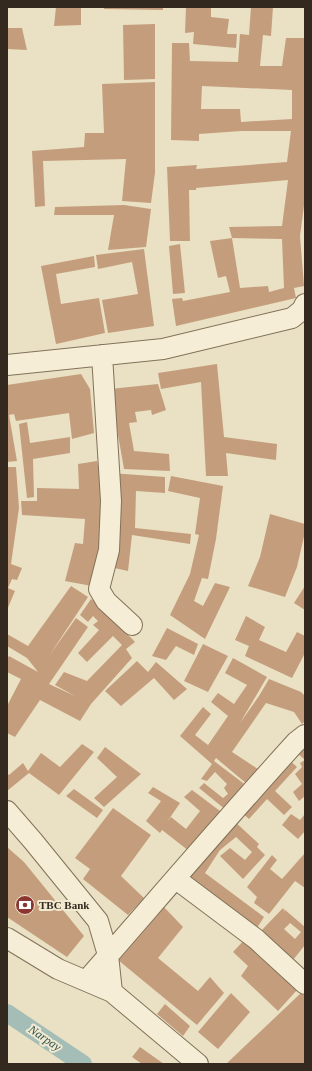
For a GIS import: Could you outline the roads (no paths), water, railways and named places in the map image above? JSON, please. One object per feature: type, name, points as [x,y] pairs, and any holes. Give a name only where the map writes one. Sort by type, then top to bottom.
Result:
[{"type":"street","points":[[7,365],[163,349],[292,318],[302,310],[305,304]]},
{"type":"street","points":[[102,355],[111,501],[109,550],[99,589],[106,601],[132,625]]},
{"type":"street","points":[[86,981],[176,879],[229,815],[296,742],[305,735]]},
{"type":"street","points":[[7,812],[33,840],[98,921],[108,956],[112,992]]},
{"type":"street","points":[[176,879],[256,939],[305,984]]},
{"type":"street","points":[[7,938],[58,969],[112,992],[198,1064]]},
{"type":"waterway","name":"Narpay","points":[[7,1013],[83,1064]]},
{"type":"place","name":"TBC Bank","points":[[25,905]]}]
